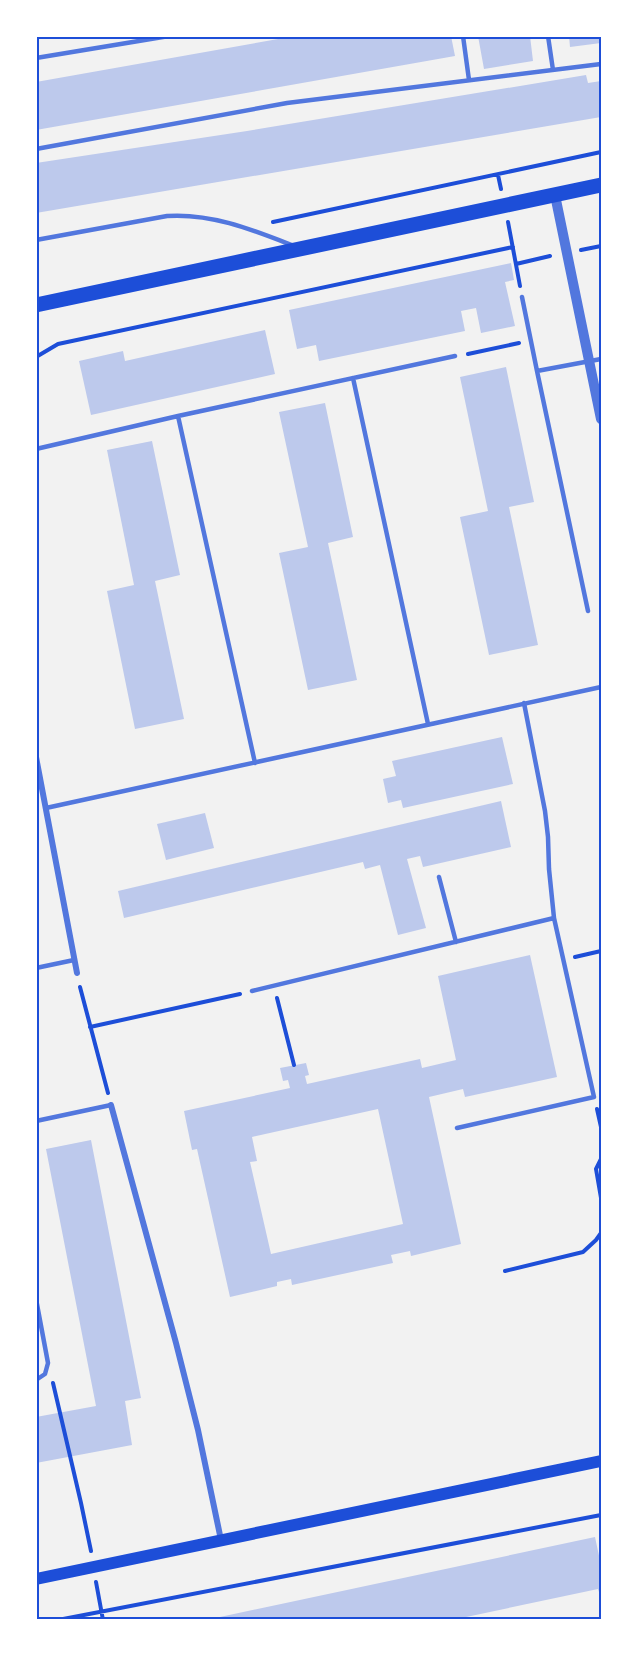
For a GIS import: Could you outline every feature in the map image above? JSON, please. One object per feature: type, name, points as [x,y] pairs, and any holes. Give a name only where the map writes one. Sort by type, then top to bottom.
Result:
[{"type":"main road","points":[[36,305],[601,185]]},
{"type":"main road","points":[[36,1579],[601,1461]]},
{"type":"street","points":[[555,195],[601,418]]},
{"type":"street","points":[[36,757],[77,973]]},
{"type":"street","points":[[111,1105],[176,1343],[198,1431],[221,1541]]},
{"type":"lane","points":[[36,58],[169,36]]},
{"type":"lane","points":[[463,36],[469,80]]},
{"type":"lane","points":[[548,36],[553,70]]},
{"type":"lane","points":[[36,149],[287,103],[601,64]]},
{"type":"lane","points":[[36,240],[167,216],[185,215],[212,218],[302,249]]},
{"type":"lane","points":[[522,297],[588,611]]},
{"type":"lane","points":[[36,449],[455,356]]},
{"type":"lane","points":[[537,371],[601,359]]},
{"type":"lane","points":[[353,378],[428,724]]},
{"type":"lane","points":[[178,416],[255,763]]},
{"type":"lane","points":[[45,808],[601,687]]},
{"type":"lane","points":[[457,1128],[594,1097],[554,918],[545,811],[524,703]]},
{"type":"lane","points":[[439,877],[456,942]]},
{"type":"lane","points":[[252,991],[554,918]]},
{"type":"lane","points":[[36,968],[74,960]]},
{"type":"lane","points":[[36,1121],[111,1105]]},
{"type":"lane","points":[[36,1299],[48,1363],[45,1374],[36,1380]]},
{"type":"path","points":[[246,228],[600,153],[601,160]]},
{"type":"path","points":[[36,357],[58,344],[513,247],[522,297]]},
{"type":"path","points":[[455,356],[531,340]]},
{"type":"path","points":[[564,959],[601,951]]},
{"type":"path","points":[[77,973],[111,1105]]},
{"type":"path","points":[[274,986],[294,1065]]},
{"type":"path","points":[[90,1027],[252,991]]},
{"type":"path","points":[[601,1159],[596,1169],[601,1198]]},
{"type":"path","points":[[506,1271],[582,1252],[590,1247],[601,1233]]},
{"type":"path","points":[[48,1363],[81,1503]]},
{"type":"path","points":[[58,1620],[601,1515]]},
{"type":"building","points":[[295,36],[451,36],[455,56],[36,130],[36,82]]},
{"type":"building","points":[[478,36],[530,36],[533,61],[484,69]]},
{"type":"building","points":[[569,36],[601,36],[601,43],[570,47]]},
{"type":"building","points":[[586,75],[588,83],[601,81],[601,117],[36,213],[36,163]]},
{"type":"building","points":[[511,263],[514,280],[505,282],[515,326],[481,333],[476,308],[461,311],[465,331],[319,361],[316,345],[297,349],[289,310]]},
{"type":"building","points":[[265,330],[275,374],[91,415],[79,361],[123,351],[125,361]]},
{"type":"building","points":[[506,367],[534,502],[509,507],[538,645],[489,655],[460,517],[488,511],[460,377]]},
{"type":"building","points":[[325,403],[353,537],[328,543],[357,680],[308,690],[279,553],[308,547],[279,412]]},
{"type":"building","points":[[152,441],[180,575],[155,581],[184,719],[135,729],[107,591],[134,585],[107,450]]},
{"type":"building","points":[[502,737],[513,784],[403,808],[401,800],[388,803],[383,779],[396,776],[392,761]]},
{"type":"building","points":[[501,801],[511,847],[423,867],[420,856],[407,859],[426,928],[398,935],[380,865],[365,869],[363,862],[124,918],[118,891]]},
{"type":"building","points":[[205,813],[214,848],[166,860],[157,824]]},
{"type":"building","points":[[530,955],[557,1077],[465,1097],[463,1089],[429,1097],[461,1244],[411,1256],[410,1251],[391,1255],[393,1263],[292,1285],[291,1279],[277,1282],[277,1286],[230,1297],[197,1149],[192,1150],[184,1111],[290,1088],[288,1080],[283,1081],[280,1068],[306,1063],[309,1075],[305,1076],[307,1084],[420,1059],[422,1068],[456,1060],[438,976]],"holes":[[[378,1109],[403,1224],[271,1254],[250,1162],[257,1161],[252,1137]]]},
{"type":"building","points":[[91,1140],[141,1398],[125,1401],[132,1445],[36,1463],[36,1417],[96,1406],[46,1149]]},
{"type":"building","points":[[595,1537],[601,1565],[601,1598],[598,1589],[452,1620],[206,1620]]}]
